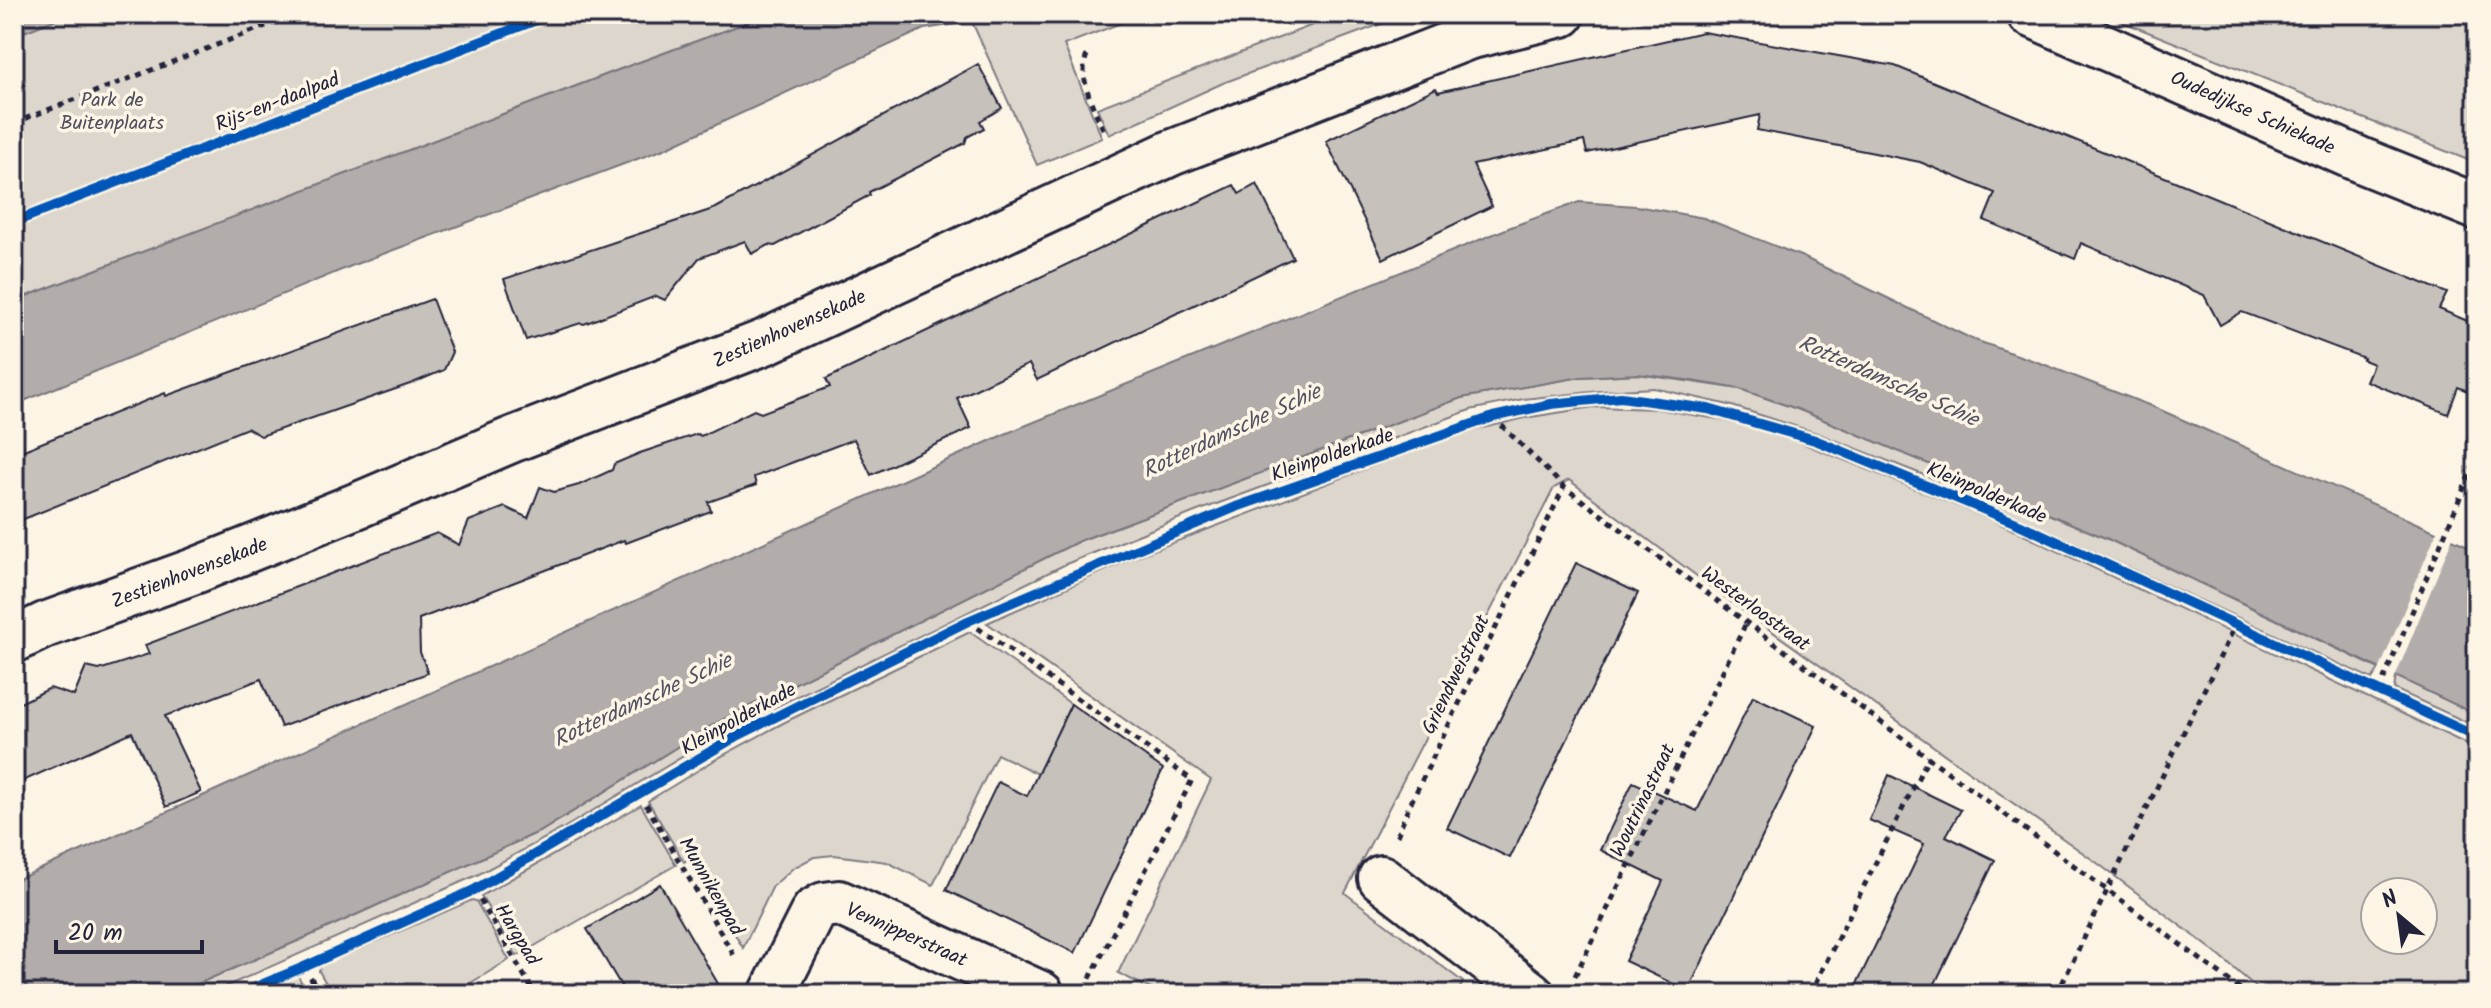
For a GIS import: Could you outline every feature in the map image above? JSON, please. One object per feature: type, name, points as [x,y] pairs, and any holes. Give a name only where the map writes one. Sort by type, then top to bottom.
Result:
[{"type":"street","name":"Zestienhovensekade","points":[[14,640],[45,625],[197,570],[511,440],[765,342],[1171,153],[1468,37],[1562,14]]},
{"type":"street","name":"Oudedijkse Schiekade","points":[[2030,14],[2365,162],[2477,207]]},
{"type":"street","points":[[1381,878],[1523,992]]},
{"type":"street","name":"Vennipperstraat","points":[[756,980],[814,911],[824,905],[839,903],[1041,994]]},
{"type":"path","points":[[14,123],[297,14]]},
{"type":"path","points":[[1087,55],[1082,66],[1094,109],[1106,136]]},
{"type":"path","points":[[1478,422],[1507,414]]},
{"type":"path","points":[[2379,691],[2477,457]]},
{"type":"path","points":[[953,628],[982,615]]},
{"type":"path","points":[[2220,619],[2249,632]]},
{"type":"path","points":[[968,621],[1192,780],[1082,994]]},
{"type":"path","points":[[2057,994],[2235,626]]},
{"type":"path","points":[[2364,684],[2393,697]]},
{"type":"path","points":[[1810,994],[1929,756]]},
{"type":"path","points":[[626,802],[652,787]]},
{"type":"path","points":[[460,896],[488,882]]},
{"type":"path","points":[[291,972],[319,961]]},
{"type":"path","points":[[304,967],[321,994]]},
{"type":"green space","name":"Park de Buitenplaats","points":[[14,14],[770,14],[14,301]]},
{"type":"green space","points":[[1004,14],[1144,14],[1064,45],[1102,138],[1037,165],[972,22]]},
{"type":"green space","points":[[1341,14],[1408,14],[1223,83],[1109,135],[1097,108]]},
{"type":"green space","points":[[2103,14],[2477,14],[2477,164],[2463,158]]},
{"type":"green space","points":[[1638,374],[1740,389],[1800,410],[2108,539],[2379,669],[2372,679],[1944,483],[1817,433],[1729,405],[1654,388],[1523,399],[1470,410],[1195,512],[1066,564],[722,733],[562,829],[477,875],[209,994],[174,994],[543,830],[714,724],[1079,541],[1461,398],[1581,377]]},
{"type":"green space","points":[[1594,407],[1657,409],[1717,419],[1782,435],[1992,520],[2477,749],[2477,985],[2472,994],[2264,994],[2210,948],[2100,865],[1742,610],[1569,480],[1554,488],[1345,893],[1463,982],[1457,994],[1161,994],[1118,973],[1211,780],[987,623],[1133,558],[1454,435],[1525,418]]},
{"type":"green space","points":[[970,632],[1071,704],[1038,774],[997,754],[933,885],[887,862],[834,855],[814,857],[793,868],[773,886],[743,948],[691,858],[684,862],[648,801],[785,722]]},
{"type":"green space","points":[[2396,676],[2477,715],[2477,727],[2394,689]]},
{"type":"green space","points":[[641,805],[676,865],[517,956],[481,896]]},
{"type":"green space","points":[[472,900],[476,901],[509,960],[452,994],[332,994],[319,971],[320,966]]},
{"type":"green space","points":[[298,976],[308,994],[257,994]]},
{"type":"water","points":[[14,14],[69,14],[14,36]]},
{"type":"water","points":[[770,14],[1004,14],[924,29],[664,149],[356,264],[14,405],[14,301]]},
{"type":"water","name":"Rotterdamsche Schie","points":[[1579,202],[1636,206],[1704,218],[1803,257],[1972,339],[2156,408],[2477,550],[2477,715],[2108,539],[1800,410],[1740,389],[1686,380],[1638,374],[1581,377],[1461,398],[1079,541],[714,724],[543,830],[174,994],[14,994],[14,881],[1005,434]]},
{"type":"pier","points":[[2437,531],[2453,537],[2394,680],[2378,673]]},
{"type":"building","points":[[1703,32],[1895,66],[2447,293],[2439,309],[2477,325],[2477,395],[2458,387],[2448,414],[2366,381],[2373,364],[2364,358],[2242,312],[2220,325],[2204,295],[2081,243],[2075,259],[1984,220],[1995,193],[1920,162],[1757,130],[1760,115],[1587,153],[1584,141],[1473,165],[1492,206],[1383,259],[1326,141],[1436,88],[1438,92]]},
{"type":"building","points":[[978,64],[1002,108],[980,121],[984,128],[967,137],[965,143],[869,192],[870,195],[775,246],[769,245],[752,254],[745,241],[699,258],[665,300],[656,296],[584,324],[526,340],[504,279],[716,208]]},
{"type":"building","points":[[1257,184],[1293,258],[1037,380],[1029,364],[957,398],[971,428],[871,475],[854,439],[754,477],[756,485],[708,502],[711,511],[626,543],[624,540],[419,619],[420,652],[428,673],[281,727],[261,679],[165,716],[201,792],[166,807],[132,732],[14,785],[14,706],[50,688],[74,696],[86,667],[99,670],[149,654],[145,645],[437,533],[459,545],[469,521],[505,507],[528,518],[540,487],[554,492],[579,485],[640,453],[697,434],[701,436],[754,410],[761,413],[830,387],[826,379],[1154,223],[1234,185],[1239,194]]},
{"type":"building","points":[[432,299],[452,352],[444,370],[261,436],[247,428],[14,523],[14,454],[165,393],[166,396]]},
{"type":"building","points":[[1576,563],[1638,593],[1510,858],[1447,828]]},
{"type":"building","points":[[1753,696],[1816,726],[1688,991],[1625,961],[1663,881],[1600,850],[1633,782],[1697,811]]},
{"type":"building","points":[[1071,704],[1163,769],[1075,953],[946,890],[998,782],[1027,796]]},
{"type":"building","points":[[1889,775],[1961,810],[1946,836],[1995,860],[1930,994],[1852,994],[1924,844],[1869,820]]},
{"type":"building","points":[[660,884],[724,994],[626,994],[587,929]]},
{"type":"cycle path","name":"Rijs-en-daalpad","points":[[14,222],[552,14]]},
{"type":"cycle path","name":"Kleinpolderkade","points":[[239,994],[474,890],[739,735],[968,621],[1236,507],[1493,417],[1551,404],[1621,397],[1708,409],[1815,440],[2019,524],[2477,737]]}]
